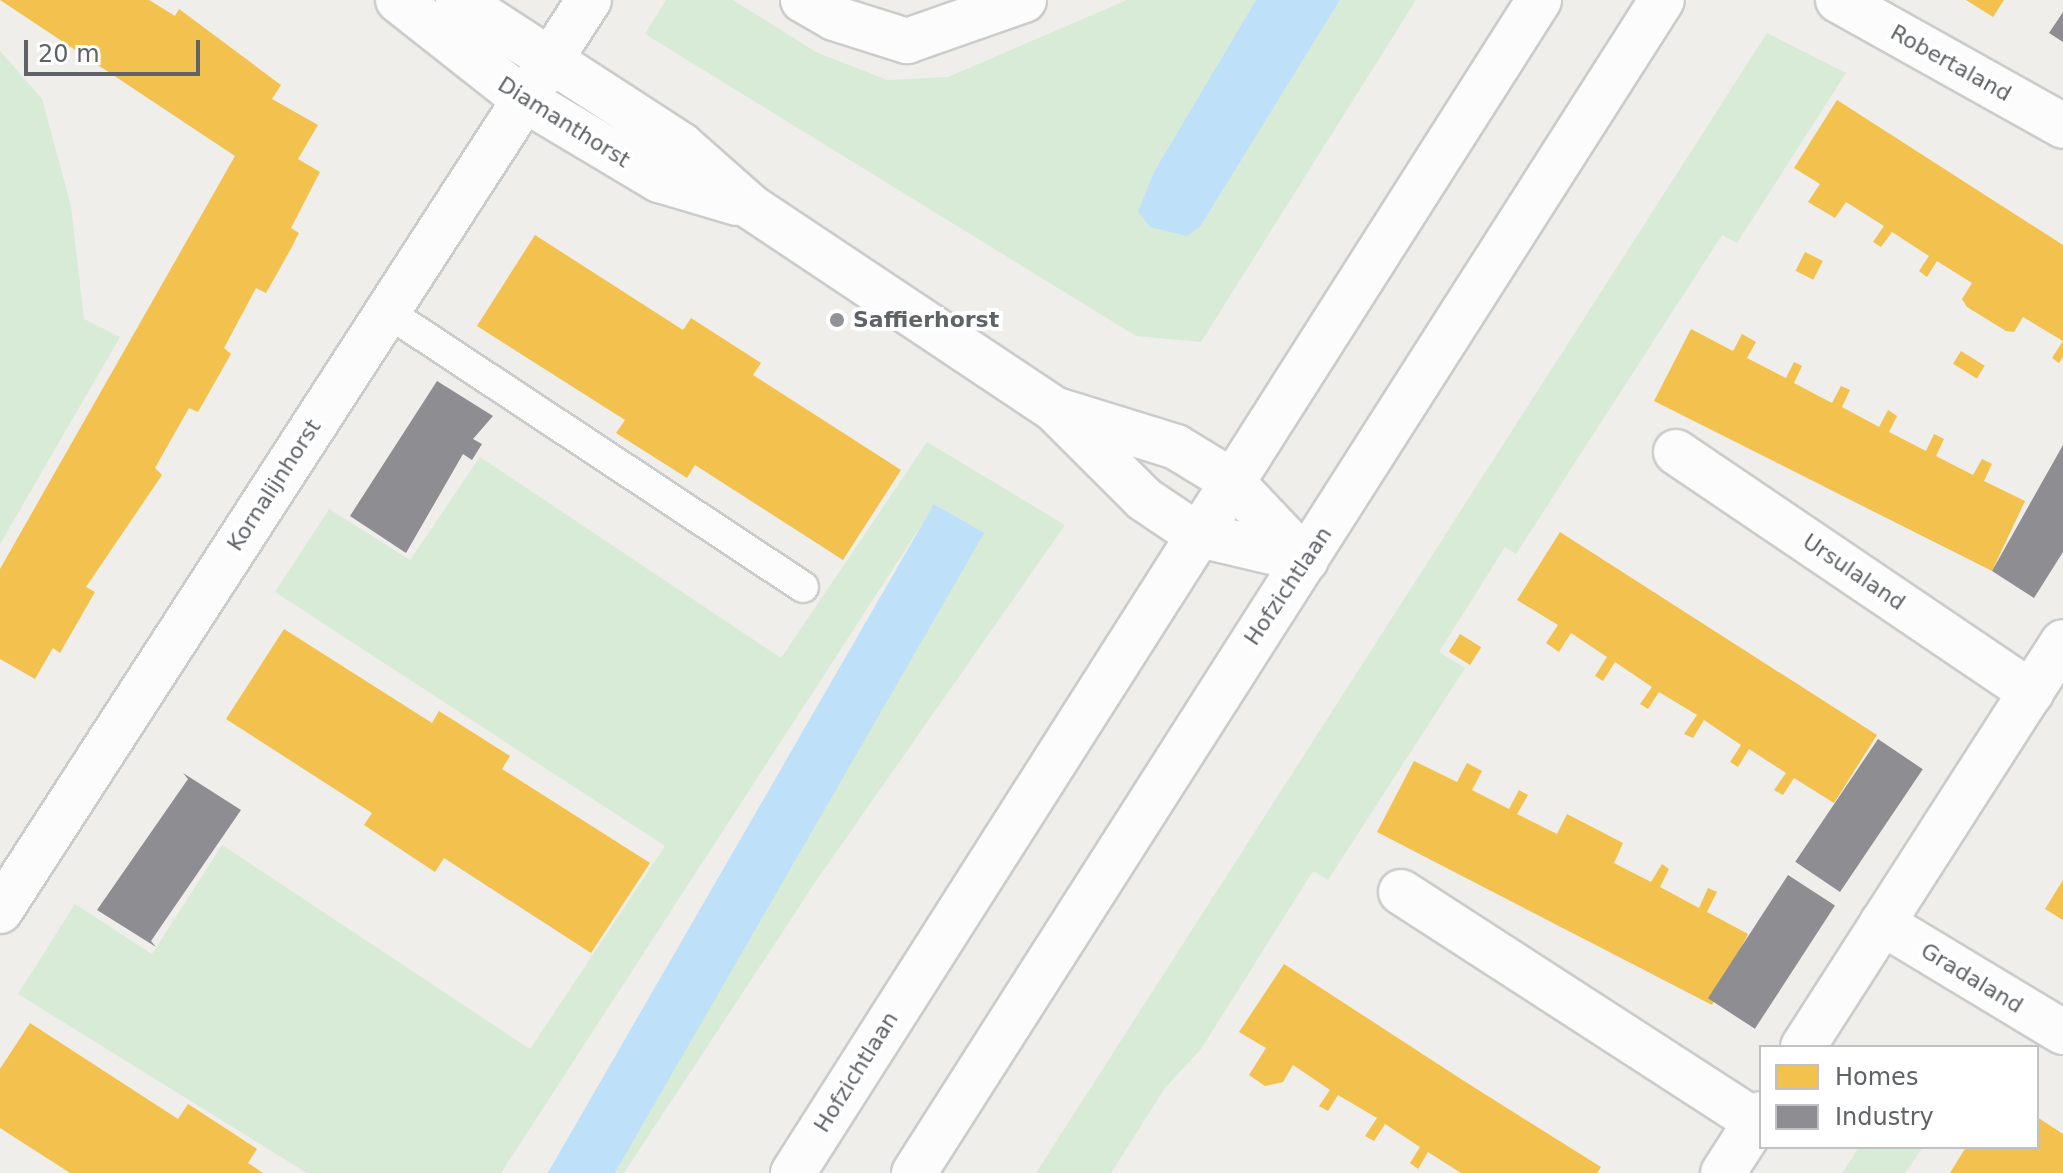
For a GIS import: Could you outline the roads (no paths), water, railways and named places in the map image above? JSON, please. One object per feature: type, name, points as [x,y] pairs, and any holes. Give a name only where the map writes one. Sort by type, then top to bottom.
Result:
[{"type":"street","name":"Diamanthorst","points":[[398,0],[522,98],[659,180],[751,207]]},
{"type":"street","name":"Diamanthorst","points":[[458,0],[681,145],[751,207],[1054,409],[1144,499],[1196,534],[1306,560]]},
{"type":"street","points":[[549,58],[589,0]]},
{"type":"street","points":[[803,0],[834,18],[907,41],[1024,0]]},
{"type":"street","name":"Hofzichtlaan","points":[[793,1173],[1230,480],[1539,0]]},
{"type":"street","name":"Hofzichtlaan","points":[[914,1173],[1662,0]]},
{"type":"street","name":"Robertaland","points":[[1838,0],[2063,126]]},
{"type":"street","name":"Kornalijnhorst","points":[[0,911],[549,58]]},
{"type":"street","name":"Diamanthorst","points":[[1054,409],[1176,447],[1230,480],[1306,560]]},
{"type":"street","name":"Ursulaland","points":[[1676,452],[2031,692]]},
{"type":"street","points":[[1804,1045],[2063,642]]},
{"type":"street","points":[[1401,892],[1758,1118],[1723,1173]]},
{"type":"street","name":"Gradaland","points":[[1882,923],[2063,1032]]},
{"type":"lane","points":[[386,311],[803,587]]},
{"type":"water","points":[[1256,0],[1340,0],[1200,227],[1187,236],[1150,227],[1138,211],[1155,170]]},
{"type":"water","points":[[934,504],[984,533],[615,1173],[548,1173]]},
{"type":"place","name":"Saffierhorst","points":[[837,320]]}]
